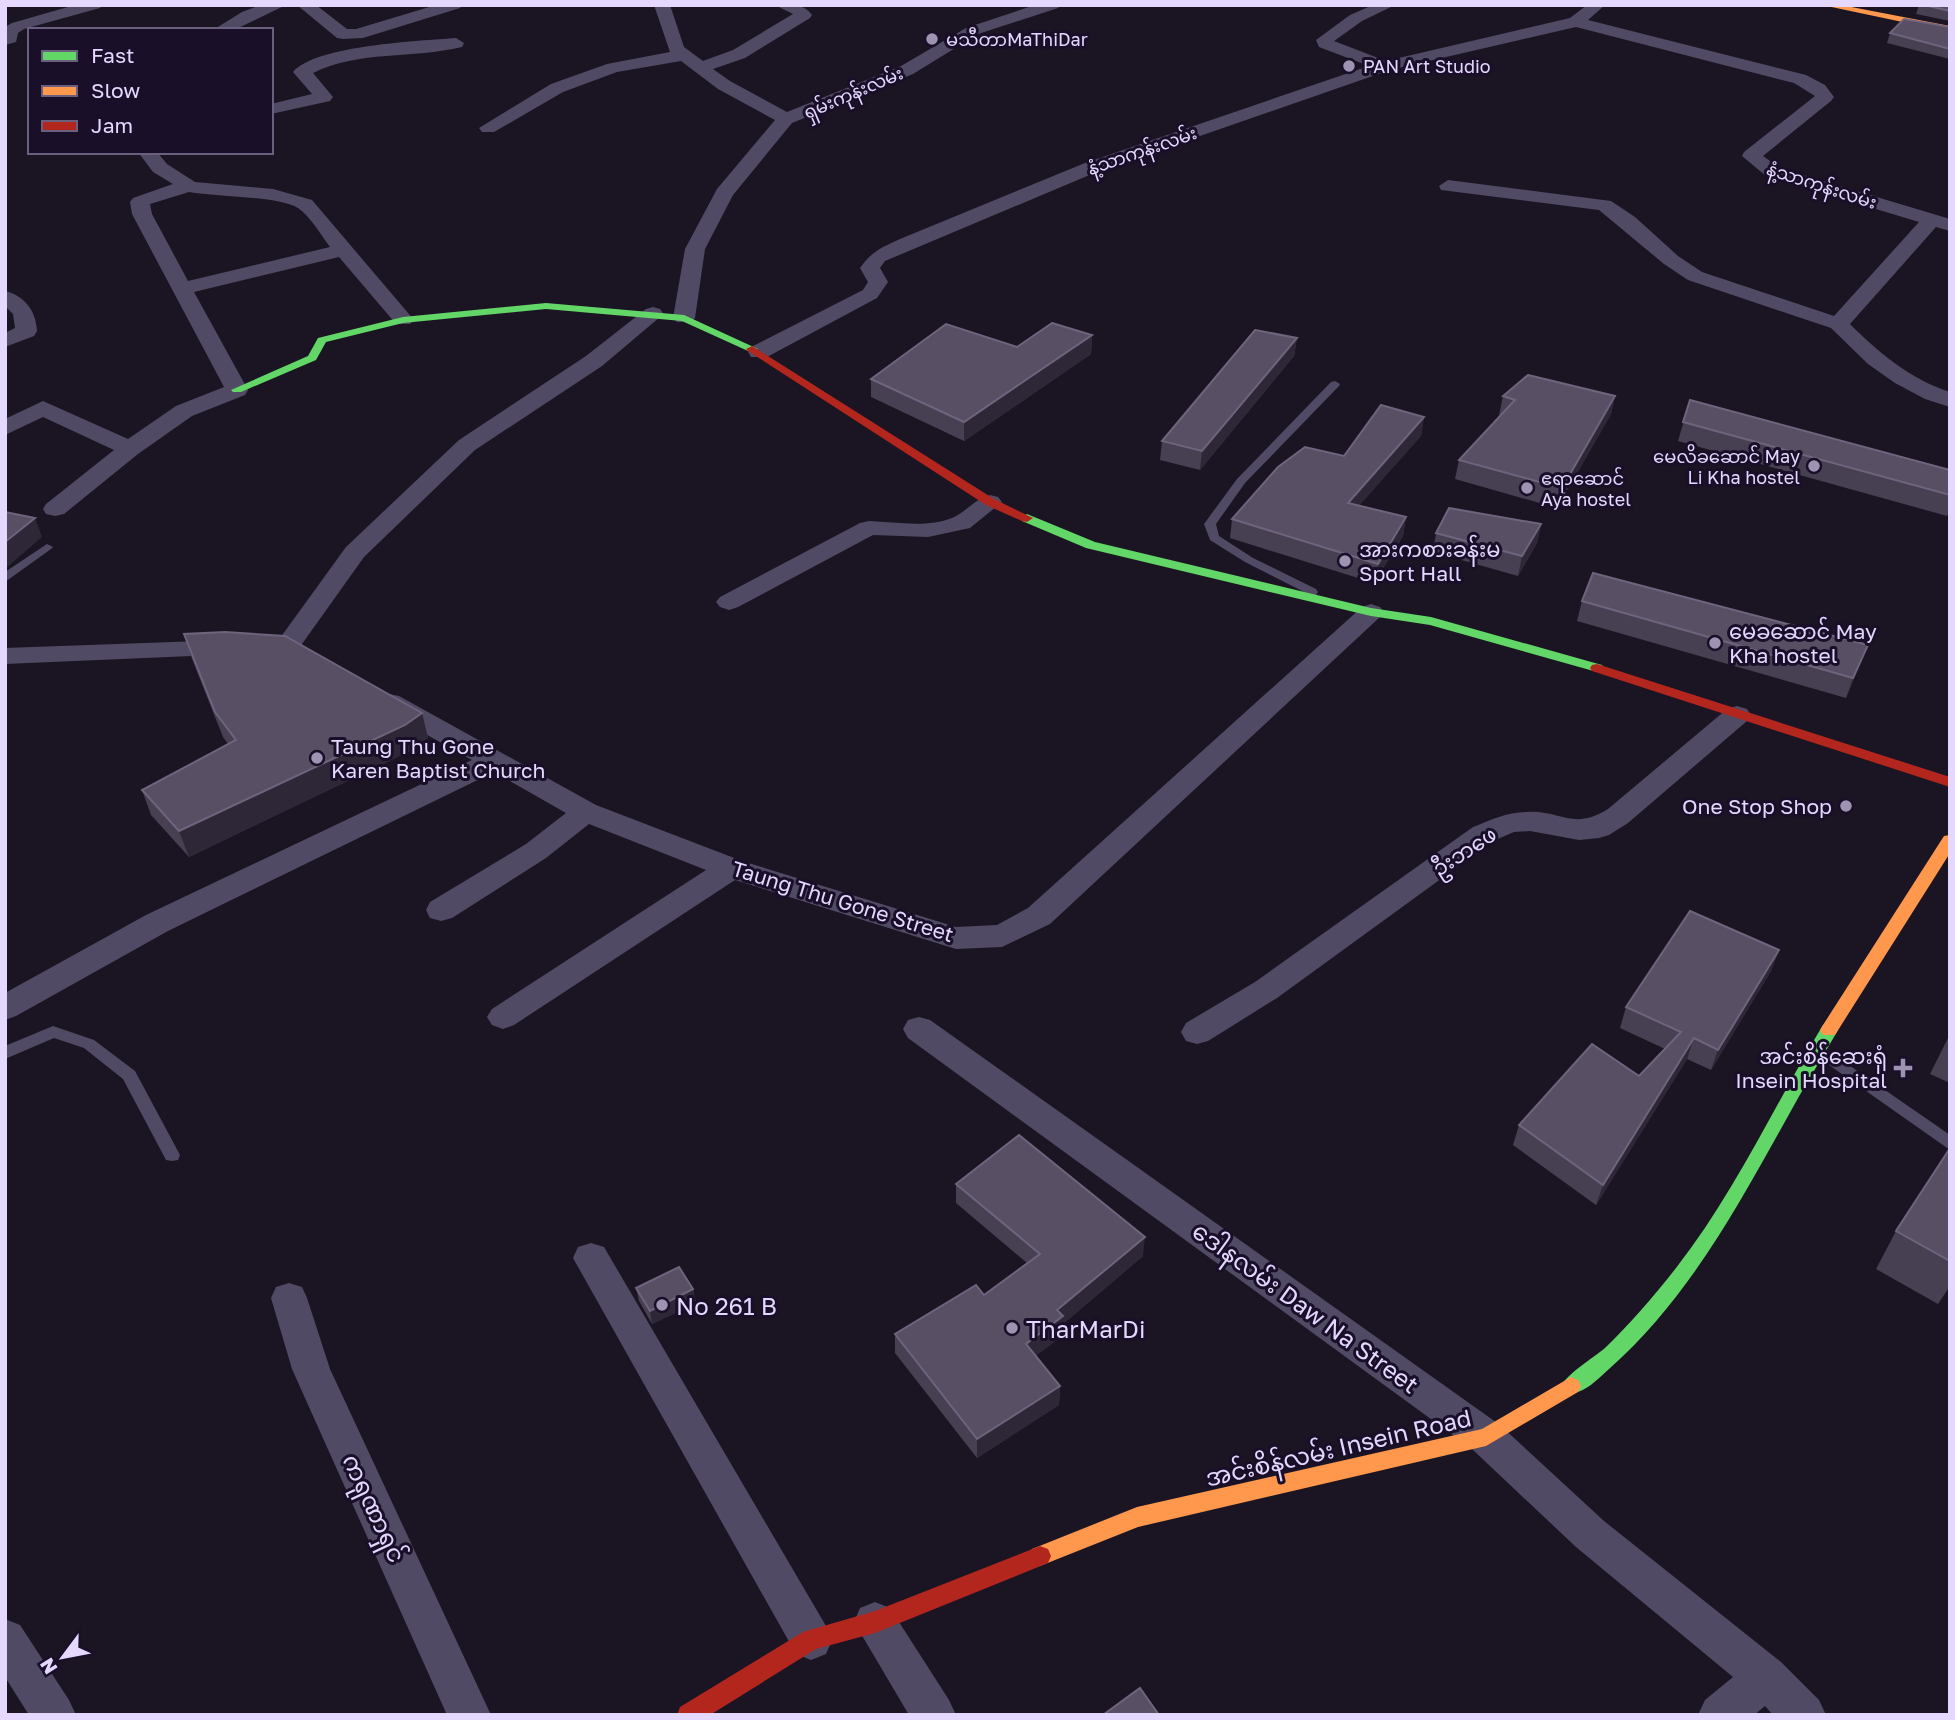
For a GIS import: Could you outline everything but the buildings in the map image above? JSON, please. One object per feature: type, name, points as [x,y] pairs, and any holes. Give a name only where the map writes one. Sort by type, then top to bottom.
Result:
[{"type":"street","points":[[5,40],[10,38],[10,31],[18,26],[94,5]]},
{"type":"street","points":[[225,28],[248,15],[278,5]]},
{"type":"street","points":[[305,5],[343,34],[357,34],[454,5]]},
{"type":"street","points":[[662,5],[676,49],[723,85],[786,120]]},
{"type":"street","name":"ရှမ်းကုန်းလမ်း","points":[[684,318],[695,249],[718,204],[724,193],[786,120],[907,70],[972,31],[1052,5]]},
{"type":"street","name":"နံ့သာကုန်းလမ်း","points":[[759,352],[870,294],[878,282],[870,268],[878,257],[906,243],[1092,167],[1385,66],[1576,22],[1597,5]]},
{"type":"street","points":[[1826,5],[1947,20]]},
{"type":"street","points":[[1880,5],[1947,20]]},
{"type":"street","points":[[1890,5],[1947,20]]},
{"type":"street","points":[[701,67],[739,54],[804,15],[783,6]]},
{"type":"street","points":[[1385,6],[1356,18],[1324,40],[1325,43],[1385,66]]},
{"type":"street","name":"နံ့သာကုန်းလမ်း","points":[[1576,22],[1800,79],[1819,89],[1825,97],[1751,156],[1758,164],[1773,172],[1941,223],[1838,324]]},
{"type":"street","points":[[340,112],[302,72],[344,57],[456,43]]},
{"type":"street","points":[[488,128],[532,101],[566,85],[613,68],[684,55]]},
{"type":"street","points":[[273,110],[324,97]]},
{"type":"street","points":[[149,154],[160,169],[189,186],[213,191],[273,195],[305,204],[403,320]]},
{"type":"street","points":[[189,186],[140,202],[142,214],[237,390]]},
{"type":"street","points":[[1448,186],[1604,205],[1621,214],[1677,267],[1695,276],[1838,324],[1870,357],[1903,381],[1928,394],[1950,400]]},
{"type":"street","points":[[181,289],[345,249]]},
{"type":"street","points":[[5,297],[18,304],[26,317],[26,331],[5,341]]},
{"type":"street","points":[[55,509],[130,449],[184,411],[312,358],[322,340],[403,320],[546,306],[653,313],[684,318],[759,352],[848,413],[990,502],[1091,545],[1371,612],[1431,621],[1564,657],[1950,782]]},
{"type":"street","points":[[5,656],[300,652],[355,552],[467,444],[594,361],[653,313]]},
{"type":"street","points":[[5,428],[43,408],[130,449]]},
{"type":"street","points":[[729,602],[870,528],[928,530],[961,523],[990,502]]},
{"type":"street","name":"Taung Thu Gone Street","points":[[361,686],[586,812],[731,868],[956,938],[1002,936],[1039,916],[1371,612]]},
{"type":"street","name":"ဦးဘဖေ","points":[[1197,1032],[1266,990],[1483,834],[1509,823],[1530,821],[1579,830],[1599,828],[1618,816],[1737,715]]},
{"type":"street","points":[[5,1007],[157,923],[494,761]]},
{"type":"street","points":[[441,910],[536,850],[586,812]]},
{"type":"street","name":"အင်းစိန်လမ်း Insein Road","points":[[688,1715],[811,1640],[874,1622],[1138,1517],[1486,1437],[1591,1374],[1652,1315],[1709,1240],[1817,1049],[1950,840]]},
{"type":"street","points":[[503,1017],[731,868]]},
{"type":"street","name":"ဒေါနလမ်း Daw Na Street","points":[[919,1029],[1486,1437],[1590,1534],[1766,1677],[1804,1715]]},
{"type":"street","points":[[591,1258],[811,1640]]},
{"type":"street","name":"ကရုဏာရှင်","points":[[289,1298],[311,1369],[469,1715]]},
{"type":"street","points":[[874,1622],[934,1715]]},
{"type":"street","points":[[5,1639],[54,1715]]},
{"type":"street","points":[[1720,1715],[1766,1677]]},
{"type":"lane","points":[[1333,603],[1249,560],[1214,538],[1210,524],[1241,481],[1335,384]]},
{"type":"lane","points":[[5,579],[47,547]]},
{"type":"lane","points":[[5,1053],[53,1032],[89,1044],[129,1075],[172,1155]]},
{"type":"lane","points":[[1817,1049],[1950,1144]]},
{"type":"traffic: fast","points":[[237,390],[312,358],[322,340],[403,320],[546,306],[684,318],[752,349]]},
{"type":"traffic: fast","points":[[1027,518],[1091,545],[1371,612],[1431,621],[1597,668]]},
{"type":"traffic: fast","points":[[1571,1386],[1599,1366],[1624,1342],[1685,1271],[1736,1192],[1829,1030]]},
{"type":"traffic: slow","points":[[1826,5],[1950,29]]},
{"type":"traffic: slow","points":[[1829,1030],[1950,840]]},
{"type":"traffic: slow","points":[[1040,1556],[1137,1517],[1486,1437],[1571,1386]]},
{"type":"traffic: jam","points":[[752,349],[990,502],[1027,518]]},
{"type":"traffic: jam","points":[[1597,668],[1950,782]]},
{"type":"traffic: jam","points":[[688,1715],[811,1640],[875,1622],[1040,1556]]},
{"type":"place","name":"မသီတာMaThiDar","points":[[932,39]]},
{"type":"place","name":"PAN Art Studio","points":[[1349,66]]},
{"type":"place","name":"မေလိခဆောင် May Li Kha hostel","points":[[1814,466]]},
{"type":"place","name":"ဧရာဆောင် Aya hostel","points":[[1527,488]]},
{"type":"place","name":"အားကစားခန်းမ Sport Hall","points":[[1345,561]]},
{"type":"place","name":"မေခဆောင် May Kha hostel","points":[[1715,643]]},
{"type":"place","name":"Taung Thu Gone Karen Baptist Church","points":[[317,758]]},
{"type":"place","name":"One Stop Shop","points":[[1846,806]]},
{"type":"place","name":"အင်းစိန်ဆေးရုံ Insein Hospital","points":[[1903,1068]]},
{"type":"place","name":"No 261 B","points":[[662,1305]]},
{"type":"place","name":"TharMarDi","points":[[1012,1328]]}]
